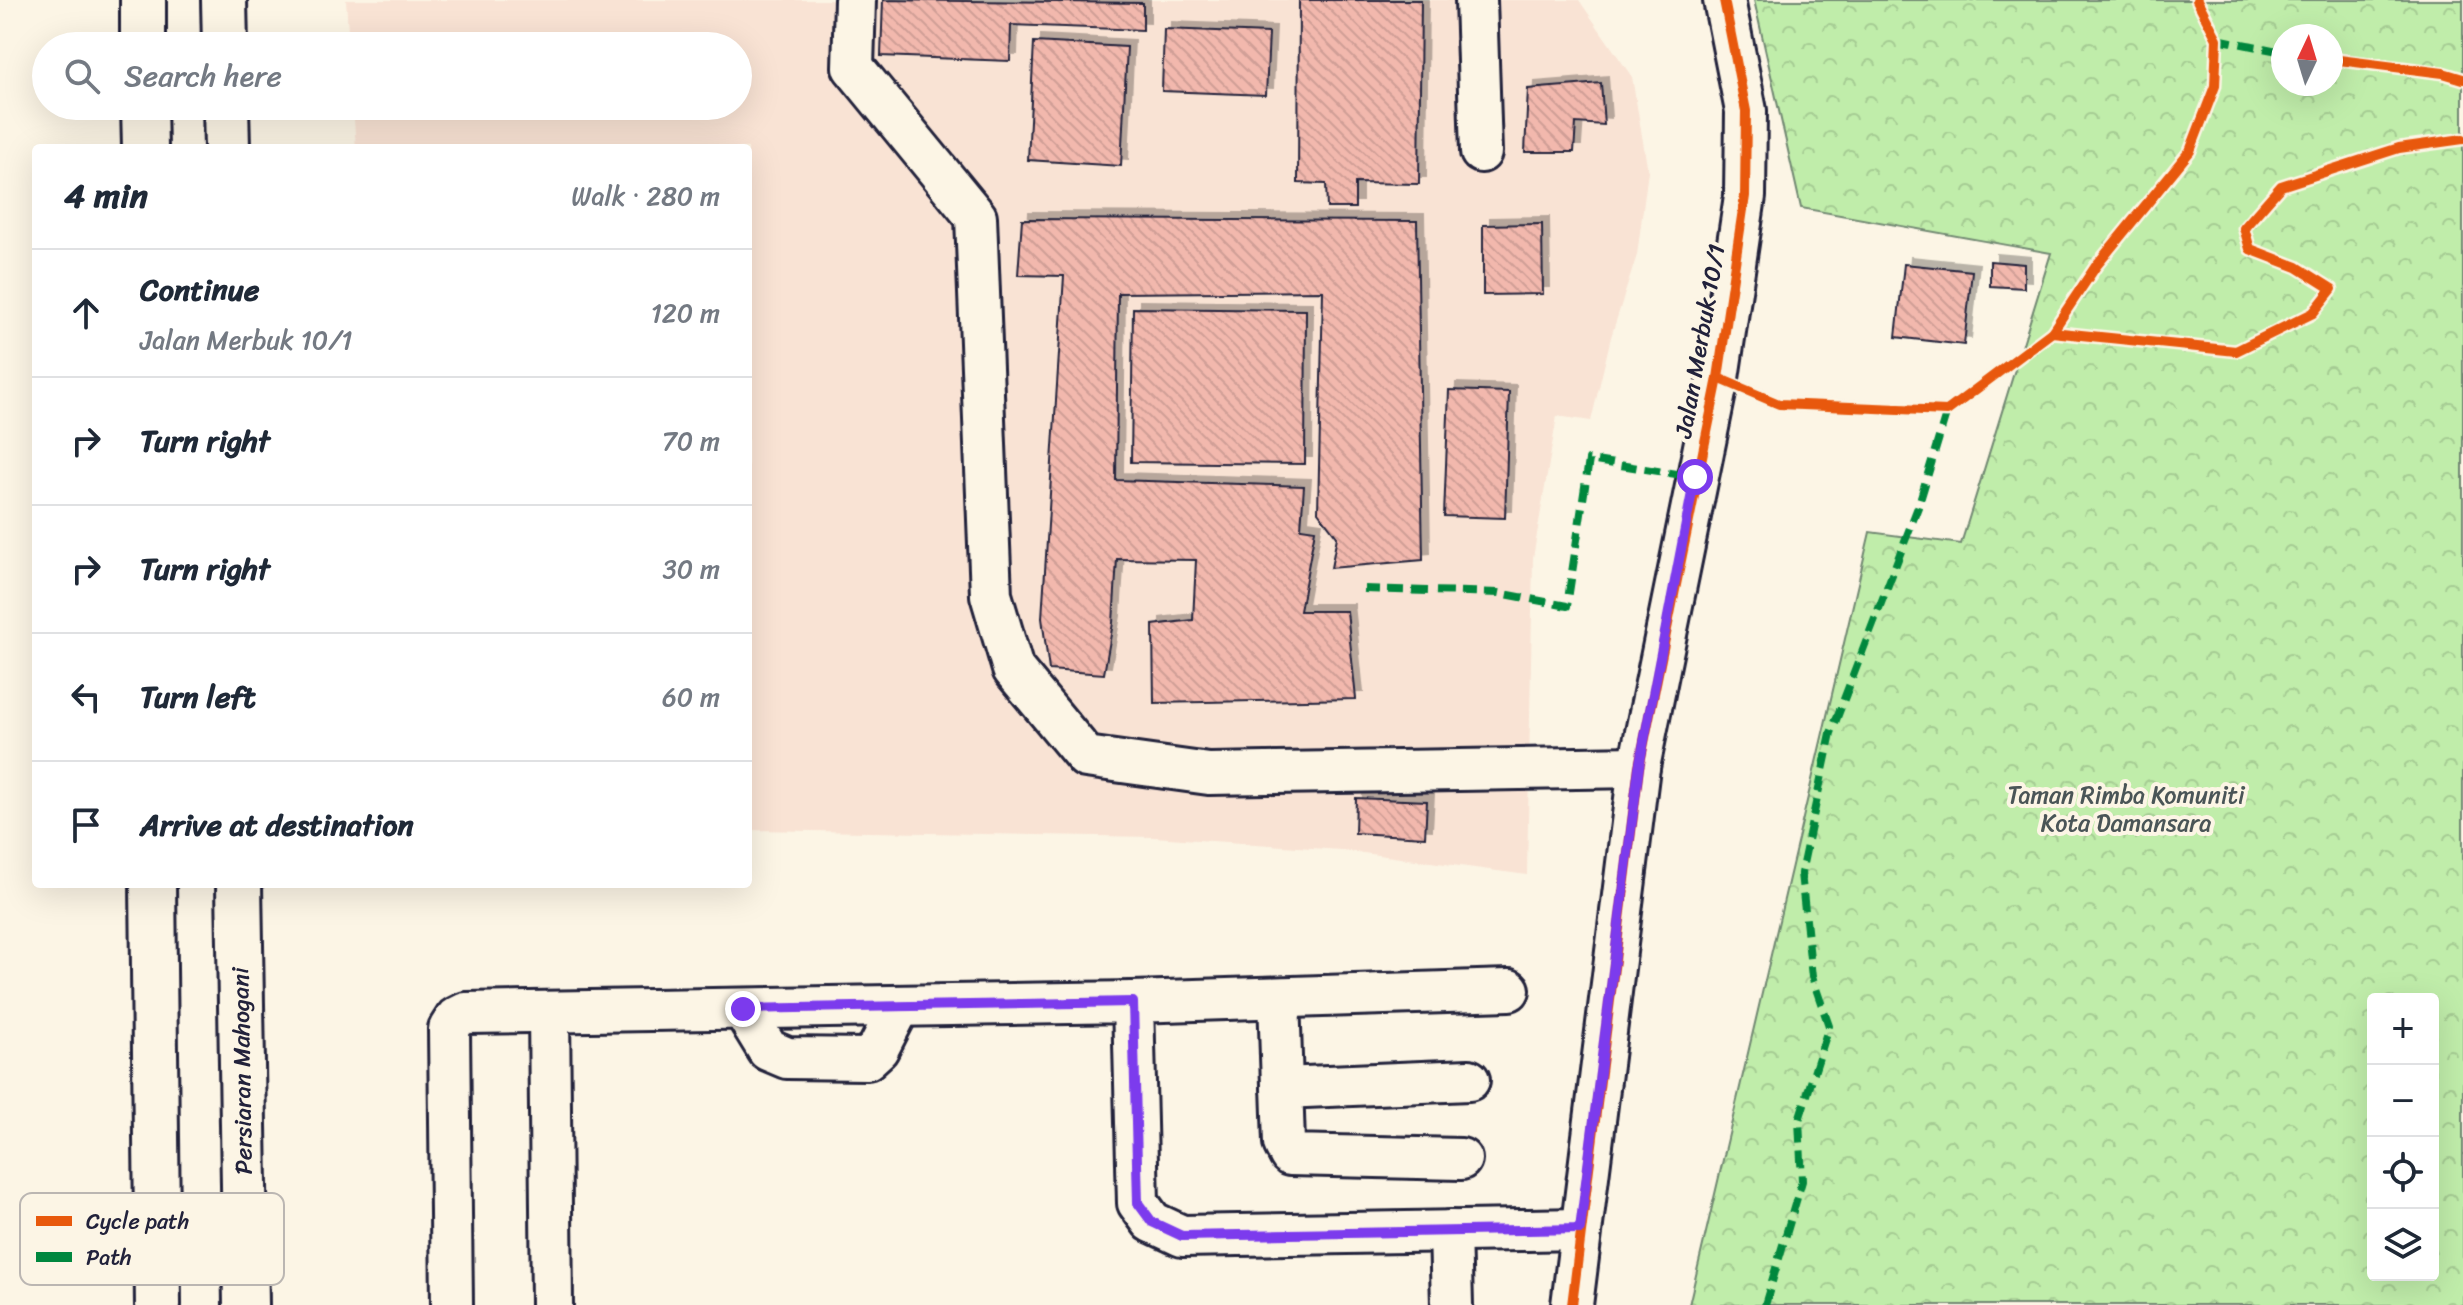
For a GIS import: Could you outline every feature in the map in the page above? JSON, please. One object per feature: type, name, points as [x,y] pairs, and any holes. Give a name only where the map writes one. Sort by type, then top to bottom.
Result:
[{"type":"main road","points":[[143,0],[143,32]]},
{"type":"main road","points":[[224,0],[225,32]]},
{"type":"main road","points":[[144,120],[145,144]]},
{"type":"main road","points":[[226,120],[227,144]]},
{"type":"main road","points":[[153,888],[157,1193]]},
{"type":"main road","name":"Persiaran Mahogani","points":[[239,888],[244,1193]]},
{"type":"main road","points":[[158,1285],[158,1305]]},
{"type":"main road","name":"Persiaran Mahogani","points":[[246,1285],[246,1305]]},
{"type":"street","points":[[855,0],[853,67],[976,217],[991,595],[1013,669],[1086,757],[1209,774],[1639,767]]},
{"type":"street","points":[[1476,0],[1481,152]]},
{"type":"street","name":"Jalan Merbuk 10/1","points":[[1572,1305],[1639,767],[1718,378],[1745,196],[1746,111],[1724,0]]},
{"type":"street","points":[[452,1305],[449,1029],[456,1018],[466,1013],[1133,1002],[1509,990]]},
{"type":"street","points":[[1279,998],[1284,1143],[1290,1155],[1461,1159]]},
{"type":"street","points":[[1133,1002],[1138,1203],[1152,1222],[1182,1236],[1580,1229]]},
{"type":"street","points":[[743,1009],[768,1050],[787,1058],[867,1059],[878,1049],[900,1006]]},
{"type":"street","points":[[549,1012],[552,1305]]},
{"type":"street","points":[[1282,1088],[1469,1080]]},
{"type":"street","points":[[1450,1231],[1452,1305]]},
{"type":"shaded area","points":[[346,0],[1579,0],[1632,77],[1648,171],[1637,255],[1611,337],[1591,421],[1557,416],[1533,558],[1527,875],[1341,850],[1154,837],[752,830],[752,144],[356,144],[354,120],[752,120],[752,32],[348,32]]},
{"type":"green space","name":"Taman Rimba Komuniti Kota Damansara","points":[[1754,0],[2463,0],[2463,1305],[1689,1305],[1870,532],[1961,544],[2051,253],[1801,208]]},
{"type":"building","points":[[883,0],[1143,3],[1143,30],[1011,25],[1010,61],[881,56]]},
{"type":"building","points":[[1299,0],[1421,0],[1419,184],[1355,183],[1355,208],[1327,208],[1326,184],[1298,183]]},
{"type":"building","points":[[1164,29],[1269,33],[1266,95],[1162,91]]},
{"type":"building","points":[[1034,42],[1127,47],[1121,166],[1028,160]]},
{"type":"building","points":[[1601,83],[1604,125],[1576,123],[1574,152],[1525,152],[1528,89]]},
{"type":"building","points":[[1022,219],[1417,221],[1423,560],[1331,568],[1337,537],[1318,512],[1323,291],[1118,293],[1116,480],[1304,486],[1301,528],[1315,530],[1300,611],[1347,611],[1356,699],[1154,703],[1153,625],[1193,620],[1196,560],[1117,559],[1113,623],[1104,674],[1049,670],[1042,618],[1064,276],[1018,275]]},
{"type":"building","points":[[1542,224],[1543,294],[1483,295],[1483,225]]},
{"type":"building","points":[[1990,261],[2024,264],[2024,288],[1990,286]]},
{"type":"building","points":[[1904,264],[1972,271],[1964,345],[1896,337]]},
{"type":"building","points":[[1133,308],[1306,310],[1305,464],[1131,462]]},
{"type":"building","points":[[1449,390],[1509,392],[1505,518],[1444,516]]},
{"type":"building","points":[[1356,798],[1427,801],[1425,837],[1355,833]]},
{"type":"marked path","points":[[2217,39],[2271,50]]},
{"type":"marked path","points":[[1765,1305],[1802,1181],[1799,1120],[1829,1026],[1812,977],[1801,873],[1831,733],[1918,507],[1947,411]]},
{"type":"marked path","points":[[1364,589],[1499,593],[1567,606],[1589,460],[1695,477]]},
{"type":"cycle path","points":[[1572,1305],[1639,767],[1718,378],[1745,196],[1746,111],[1724,0]]},
{"type":"cycle path","points":[[1718,378],[1779,404],[1947,411],[2052,332],[2096,266],[2190,151],[2215,86],[2217,39],[2197,0]]},
{"type":"cycle path","points":[[2343,60],[2443,73],[2463,79]]},
{"type":"cycle path","points":[[2052,332],[2236,351],[2313,313],[2332,289],[2297,267],[2250,249],[2244,228],[2281,186],[2399,148],[2463,139]]},
{"type":"route","points":[[743,1009],[1133,1002],[1138,1203],[1152,1222],[1182,1236],[1580,1229],[1639,767],[1695,477]]}]
